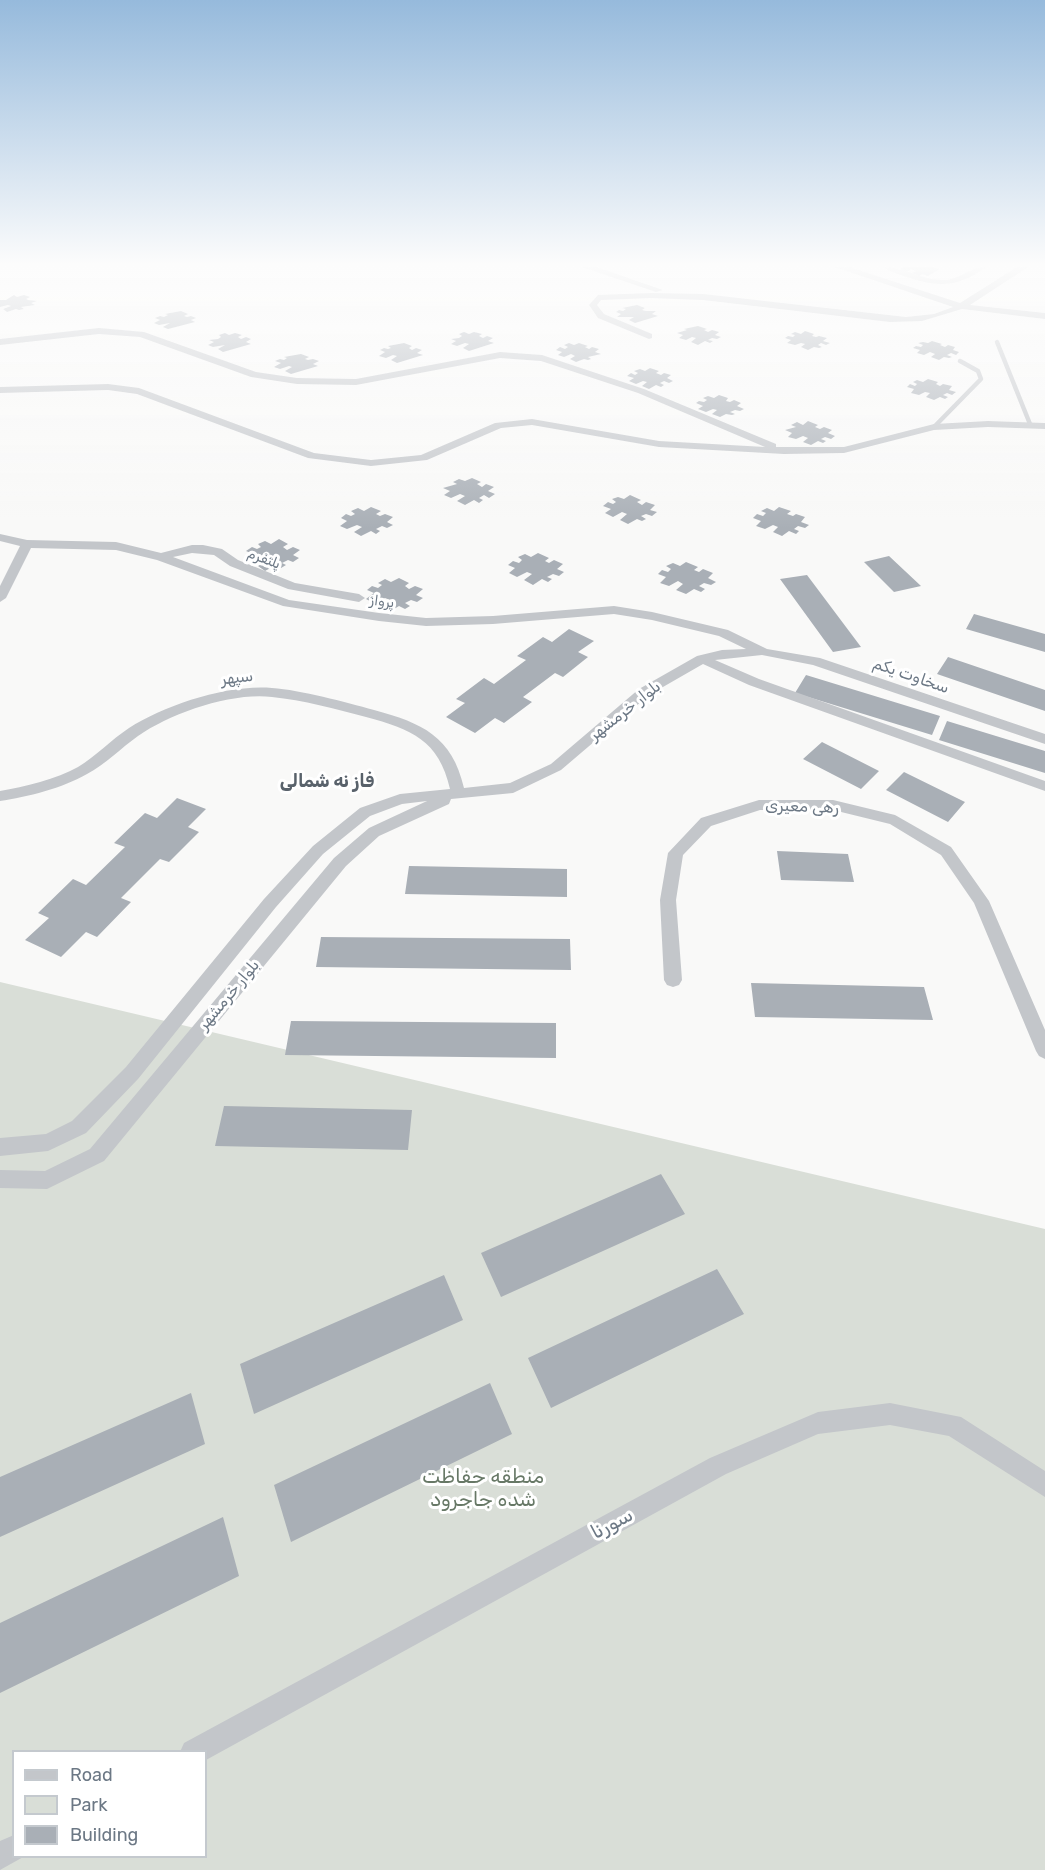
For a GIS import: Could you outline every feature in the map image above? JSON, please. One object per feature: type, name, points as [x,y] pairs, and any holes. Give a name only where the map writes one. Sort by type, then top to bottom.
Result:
[{"type":"street","points":[[197,354],[254,375],[297,381],[356,382],[500,356],[542,358],[641,391],[784,451]]},
{"type":"street","points":[[0,390],[108,387],[139,392],[312,456],[371,463],[423,458],[499,425],[531,422],[659,444],[784,451],[844,450],[934,427],[988,424],[1045,426]]},
{"type":"street","name":"پرواز","points":[[0,537],[27,544],[116,546],[161,557],[287,603],[329,611],[426,622],[493,620],[614,610],[723,633],[764,652]]},
{"type":"street","points":[[0,598],[27,544]]},
{"type":"street","name":"پلتفرم","points":[[161,557],[192,549],[218,552],[234,563],[292,586],[359,598]]},
{"type":"street","name":"بلوار خرمشهر","points":[[0,1147],[48,1142],[79,1127],[132,1073],[241,938],[318,850],[365,812],[400,799],[513,788],[556,767],[644,692],[702,659],[722,654],[764,652]]},
{"type":"street","name":"سخاوت یکم","points":[[764,652],[815,661],[1045,739]]},
{"type":"street","points":[[702,659],[754,682],[1045,786]]},
{"type":"street","name":"سپهر","points":[[0,796],[25,792],[82,771],[135,731],[184,705],[227,696],[272,692],[405,723],[436,744],[452,767],[458,794]]},
{"type":"street","name":"بلوار خرمشهر","points":[[0,1179],[47,1180],[97,1155],[340,862],[374,832],[458,794]]},
{"type":"street","name":"رهی معیری","points":[[673,980],[668,900],[676,853],[706,822],[759,805],[833,805],[895,820],[946,852],[981,901],[1045,1051]]},
{"type":"street","name":"سورنا","points":[[197,1750],[718,1467],[818,1423],[890,1414],[953,1425],[1045,1485]]},
{"type":"lane","points":[[1002,354],[1030,424]]},
{"type":"lane","points":[[934,427],[981,379],[978,371],[960,361]]},
{"type":"green space","name":"منطقه حفاظت شده جاجرود","points":[[0,982],[1045,1229],[1045,1870],[0,1870]]},
{"type":"building","points":[[302,354],[309,357],[305,359],[319,361],[313,364],[318,366],[291,374],[285,371],[292,367],[280,369],[274,367],[281,363],[275,361],[287,358],[284,357]]},
{"type":"building","points":[[572,354],[600,354],[576,362],[570,359],[575,356]]},
{"type":"building","points":[[935,354],[948,354],[952,357],[939,360],[931,357]]},
{"type":"building","points":[[423,355],[397,363],[391,360],[397,356],[386,358],[379,356]]},
{"type":"building","points":[[650,368],[659,371],[656,373],[661,375],[664,373],[671,375],[667,378],[673,381],[669,383],[664,381],[660,383],[664,385],[661,387],[656,385],[649,389],[642,386],[647,382],[636,384],[629,381],[634,378],[627,376],[631,373],[635,375],[638,373],[634,371],[640,369],[645,371]]},
{"type":"building","points":[[928,379],[938,382],[936,384],[940,386],[943,384],[952,386],[949,390],[956,392],[952,395],[947,393],[943,395],[948,397],[945,399],[940,397],[934,400],[926,397],[930,393],[925,392],[919,395],[911,393],[914,389],[907,387],[910,384],[915,386],[917,384],[913,382],[917,380],[923,382]]},
{"type":"building","points":[[719,395],[728,398],[726,401],[734,400],[741,403],[737,406],[744,409],[730,412],[735,414],[732,415],[726,414],[720,417],[712,414],[717,410],[706,412],[698,409],[703,406],[696,403],[707,400],[703,398],[708,396],[714,398]]},
{"type":"building","points":[[808,421],[818,425],[815,427],[820,429],[824,427],[832,430],[828,433],[835,436],[831,439],[825,437],[821,439],[826,441],[823,443],[818,441],[811,445],[803,442],[808,438],[803,436],[796,439],[788,437],[792,433],[785,430],[796,427],[791,425],[797,422],[803,425]]},
{"type":"building","points":[[472,478],[481,482],[477,484],[482,487],[486,484],[494,487],[488,491],[495,494],[489,498],[484,495],[479,498],[483,500],[479,503],[474,500],[465,505],[457,501],[465,496],[460,494],[451,498],[444,495],[450,491],[443,488],[457,484],[453,482],[459,479],[465,481]]},
{"type":"building","points":[[630,495],[641,500],[637,502],[642,505],[646,502],[655,505],[650,510],[657,512],[652,516],[646,514],[641,516],[646,519],[642,521],[637,519],[628,524],[620,520],[627,514],[622,512],[613,517],[605,513],[611,509],[603,506],[608,502],[613,504],[616,502],[612,499],[618,497],[624,499]]},
{"type":"building","points":[[371,507],[381,511],[376,514],[380,516],[385,514],[393,517],[387,522],[393,525],[376,529],[380,531],[376,534],[371,531],[361,536],[354,532],[362,527],[357,525],[347,529],[340,526],[347,521],[341,518],[346,514],[351,516],[355,514],[351,511],[358,508],[364,511]]},
{"type":"building","points":[[779,507],[791,511],[787,514],[805,517],[801,522],[809,525],[805,528],[798,526],[794,529],[799,531],[796,534],[789,531],[782,536],[773,532],[778,527],[773,525],[765,529],[756,526],[761,521],[753,518],[757,514],[763,516],[766,513],[761,511],[767,508],[774,511]]},
{"type":"building","points":[[279,539],[288,544],[283,547],[287,550],[293,547],[300,550],[293,555],[299,558],[293,562],[288,560],[282,563],[286,565],[281,568],[276,565],[265,571],[258,566],[267,561],[262,558],[252,563],[245,559],[253,554],[246,551],[252,547],[257,549],[261,547],[258,544],[265,541],[271,544]]},
{"type":"building","points":[[538,553],[549,558],[545,561],[549,563],[554,560],[563,564],[557,569],[564,572],[559,576],[553,574],[547,577],[552,579],[548,582],[542,579],[533,585],[524,580],[532,574],[527,572],[517,577],[509,573],[515,568],[508,565],[513,561],[519,563],[522,560],[518,557],[525,554],[531,557]]},
{"type":"building","points":[[889,556],[921,586],[894,592],[864,562]]},
{"type":"building","points":[[686,562],[698,567],[694,570],[699,572],[703,569],[713,573],[708,578],[716,582],[699,586],[705,589],[701,592],[694,589],[686,594],[676,590],[683,584],[678,581],[669,586],[660,583],[666,577],[658,574],[662,570],[668,572],[671,569],[666,566],[673,563],[680,566]]},
{"type":"building","points":[[807,575],[861,647],[833,652],[780,579]]},
{"type":"building","points":[[399,578],[409,583],[405,586],[409,589],[415,586],[423,589],[416,595],[423,598],[417,602],[411,600],[405,603],[410,606],[405,609],[399,606],[389,612],[381,607],[390,600],[385,598],[374,603],[366,599],[374,593],[367,590],[372,586],[378,588],[382,585],[378,583],[385,579],[391,582]]},
{"type":"building","points":[[974,614],[1045,634],[1045,652],[966,629]]},
{"type":"building","points":[[569,629],[594,641],[578,652],[588,657],[563,677],[555,673],[523,697],[532,702],[504,723],[495,718],[475,733],[446,717],[465,703],[456,699],[484,678],[494,684],[526,660],[517,656],[543,637],[552,642]]},
{"type":"building","points":[[948,657],[1045,690],[1045,711],[937,674]]},
{"type":"building","points":[[806,675],[940,716],[932,735],[795,693]]},
{"type":"building","points":[[947,721],[1045,751],[1045,773],[939,740]]},
{"type":"building","points":[[822,742],[879,771],[861,789],[803,759]]},
{"type":"building","points":[[904,772],[965,802],[948,822],[886,790]]},
{"type":"building","points":[[177,798],[206,809],[188,827],[199,832],[169,862],[160,859],[121,898],[131,902],[97,937],[86,932],[61,957],[25,940],[49,918],[38,913],[73,879],[86,885],[125,847],[114,843],[145,813],[157,818]]},
{"type":"building","points":[[777,851],[848,854],[854,882],[781,880]]},
{"type":"building","points":[[409,866],[567,869],[567,897],[405,894]]},
{"type":"building","points":[[321,937],[570,939],[571,970],[316,967]]},
{"type":"building","points":[[751,983],[924,987],[933,1020],[755,1017]]},
{"type":"building","points":[[291,1021],[556,1023],[556,1058],[285,1055]]},
{"type":"building","points":[[224,1106],[412,1110],[408,1150],[215,1146]]},
{"type":"building","points":[[661,1174],[685,1214],[501,1297],[481,1253]]},
{"type":"building","points":[[717,1269],[744,1314],[551,1408],[528,1358]]},
{"type":"building","points":[[444,1275],[463,1320],[254,1414],[240,1364]]},
{"type":"building","points":[[490,1383],[512,1434],[291,1542],[274,1485]]},
{"type":"building","points":[[191,1393],[205,1444],[0,1537],[0,1477]]},
{"type":"building","points":[[223,1517],[239,1576],[0,1693],[0,1623]]},
{"type":"district","name":"فاز نه شمالی","points":[[327,782]]}]
